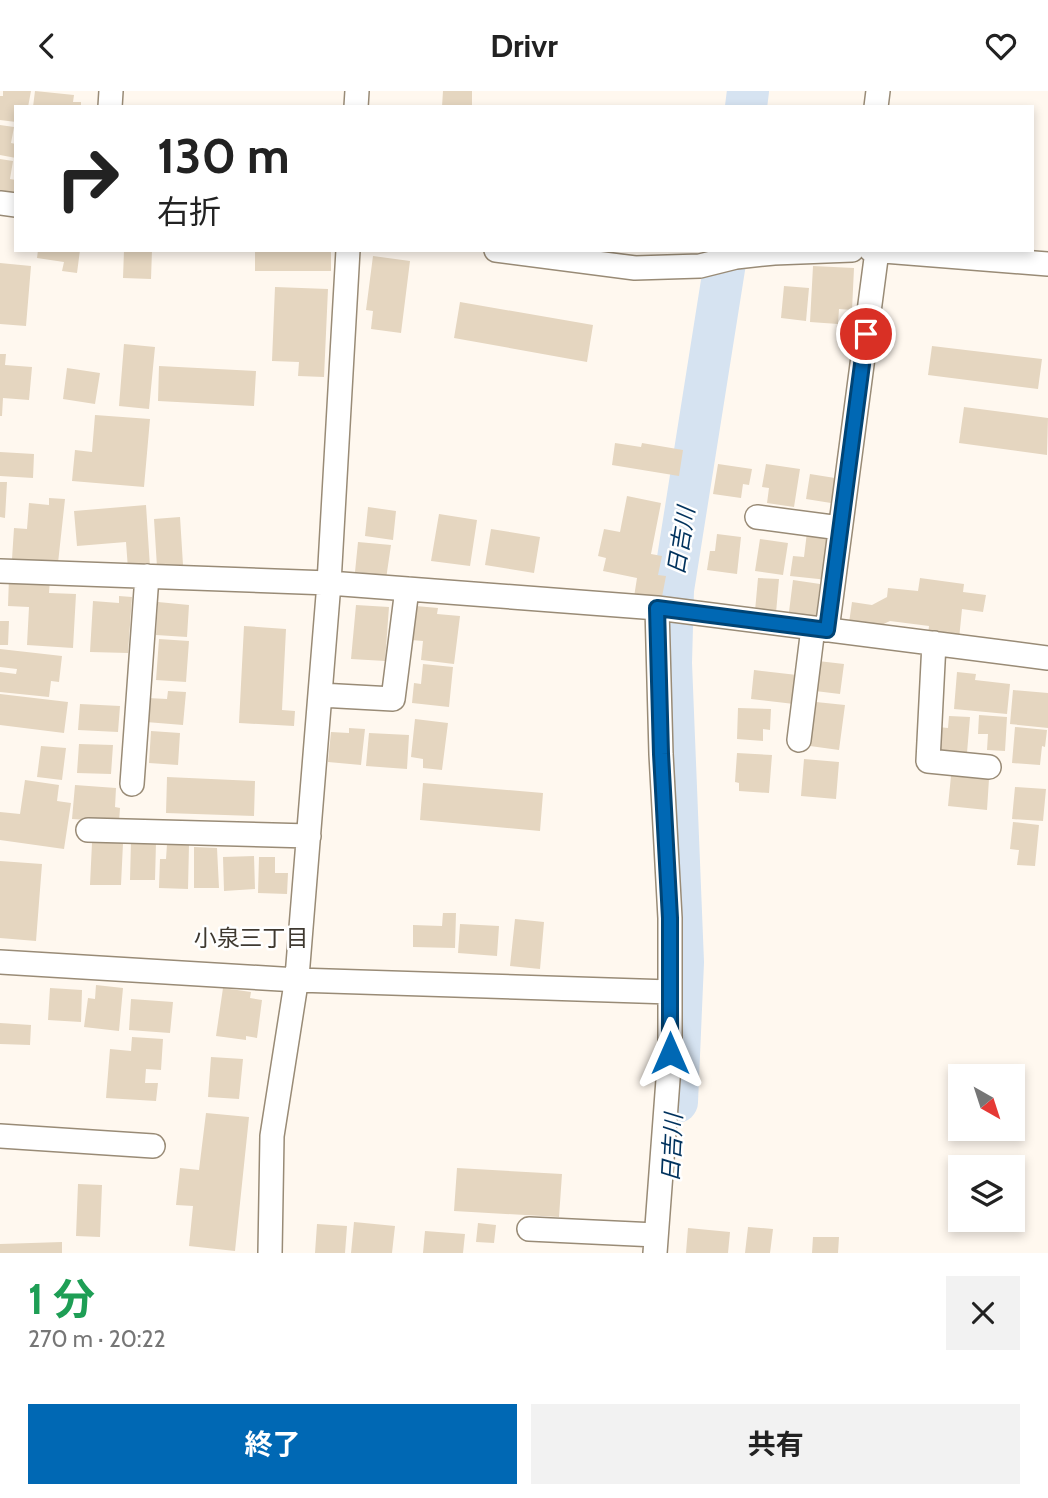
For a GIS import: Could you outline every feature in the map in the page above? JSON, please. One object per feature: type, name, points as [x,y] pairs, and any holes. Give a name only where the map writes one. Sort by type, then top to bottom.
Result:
[{"type":"street","points":[[270,1253],[272,1136],[297,980],[329,583],[348,252]]},
{"type":"street","points":[[511,252],[635,268],[700,266],[736,257],[800,252]]},
{"type":"street","points":[[799,740],[840,528],[877,252]]},
{"type":"street","points":[[890,252],[1048,264]]},
{"type":"street","points":[[757,517],[840,528]]},
{"type":"street","points":[[0,571],[329,583],[657,608],[934,643],[1047,653]]},
{"type":"street","points":[[132,785],[148,576]]},
{"type":"street","points":[[320,695],[393,699],[407,589]]},
{"type":"street","points":[[529,1229],[656,1244],[670,1053],[670,918],[661,754],[657,608]]},
{"type":"street","points":[[934,643],[928,761],[989,767]]},
{"type":"street","points":[[88,829],[309,836]]},
{"type":"street","points":[[0,963],[297,980],[670,992]]},
{"type":"street","points":[[0,1136],[153,1146]]},
{"type":"building","points":[[3,91],[31,91],[28,105],[14,105],[14,122],[0,120],[0,96],[3,96]]},
{"type":"building","points":[[35,91],[74,95],[73,102],[81,102],[81,105],[33,105]]},
{"type":"building","points":[[443,91],[472,91],[472,105],[442,105]]},
{"type":"building","points":[[0,125],[14,127],[11,143],[14,144],[14,158],[0,155]]},
{"type":"building","points":[[0,159],[13,161],[10,179],[14,180],[14,201],[0,199]]},
{"type":"building","points":[[38,252],[80,252],[77,273],[62,271],[64,262],[37,258]]},
{"type":"building","points":[[124,252],[152,252],[151,279],[123,278]]},
{"type":"building","points":[[255,252],[331,252],[331,271],[255,271]]},
{"type":"building","points":[[373,256],[410,261],[401,333],[371,329],[373,311],[366,310]]},
{"type":"building","points":[[0,263],[31,266],[26,326],[0,324]]},
{"type":"building","points":[[813,266],[854,268],[852,310],[839,309],[838,324],[810,322]]},
{"type":"building","points":[[784,286],[809,288],[806,321],[781,318]]},
{"type":"building","points":[[275,287],[328,289],[324,377],[298,376],[299,362],[272,361]]},
{"type":"building","points":[[460,302],[593,325],[587,362],[454,338]]},
{"type":"building","points":[[124,344],[155,347],[149,409],[119,406]]},
{"type":"building","points":[[932,346],[1042,359],[1038,389],[928,375]]},
{"type":"building","points":[[0,354],[6,354],[5,365],[32,367],[29,400],[3,398],[2,416],[0,416]]},
{"type":"building","points":[[159,366],[256,371],[254,406],[158,401]]},
{"type":"building","points":[[67,368],[100,373],[95,404],[63,399]]},
{"type":"building","points":[[964,407],[1048,418],[1047,455],[959,443]]},
{"type":"building","points":[[95,415],[150,419],[144,487],[72,481],[75,450],[92,452]]},
{"type":"building","points":[[615,443],[641,447],[642,443],[683,450],[679,476],[612,465]]},
{"type":"building","points":[[0,452],[34,454],[33,478],[0,476]]},
{"type":"building","points":[[718,464],[752,469],[749,485],[743,484],[741,498],[713,494]]},
{"type":"building","points":[[766,464],[800,469],[794,507],[767,503],[769,488],[762,487]]},
{"type":"building","points":[[810,474],[835,478],[831,503],[806,499]]},
{"type":"building","points":[[0,482],[7,482],[5,518],[0,517]]},
{"type":"building","points":[[627,496],[661,503],[651,554],[662,556],[658,575],[666,576],[661,602],[634,597],[637,578],[603,571],[606,558],[598,556],[604,529],[620,532]]},
{"type":"building","points":[[49,498],[65,499],[58,563],[12,559],[14,528],[27,529],[29,503],[49,505]]},
{"type":"building","points":[[146,505],[150,567],[128,569],[126,542],[77,546],[74,511]]},
{"type":"building","points":[[368,507],[396,511],[393,540],[365,536]]},
{"type":"building","points":[[439,514],[477,520],[470,566],[431,561]]},
{"type":"building","points":[[180,517],[183,565],[157,567],[154,519]]},
{"type":"building","points":[[491,529],[540,537],[534,573],[485,565]]},
{"type":"building","points":[[807,532],[827,535],[826,543],[832,544],[828,580],[790,576],[793,556],[804,557]]},
{"type":"building","points":[[717,534],[741,537],[737,574],[707,570],[710,551],[715,551]]},
{"type":"building","points":[[760,539],[788,543],[783,575],[755,571]]},
{"type":"building","points":[[358,542],[391,545],[386,579],[372,578],[373,574],[355,572]]},
{"type":"building","points":[[9,577],[50,579],[49,593],[76,594],[73,648],[27,645],[29,607],[8,606]]},
{"type":"building","points":[[758,578],[779,579],[776,613],[755,611]]},
{"type":"building","points":[[920,578],[964,584],[963,592],[986,595],[983,612],[962,609],[959,639],[928,635],[929,626],[890,621],[877,627],[849,623],[852,602],[872,605],[887,597],[888,588],[918,591]]},
{"type":"building","points":[[793,580],[820,584],[816,616],[789,612]]},
{"type":"building","points":[[119,596],[132,597],[128,653],[90,652],[93,601],[119,603]]},
{"type":"building","points":[[158,602],[189,605],[187,637],[156,635]]},
{"type":"building","points":[[356,605],[389,607],[385,661],[351,659]]},
{"type":"building","points":[[416,606],[438,608],[437,614],[460,616],[454,664],[421,660],[423,641],[411,640]]},
{"type":"building","points":[[0,621],[9,621],[8,645],[0,645]]},
{"type":"building","points":[[244,626],[286,629],[282,710],[295,711],[294,726],[239,723]]},
{"type":"building","points":[[159,639],[189,641],[186,682],[156,680]]},
{"type":"building","points":[[0,649],[62,656],[59,682],[51,681],[49,697],[0,692],[0,672],[16,674],[17,669],[0,667]]},
{"type":"building","points":[[818,661],[844,664],[840,694],[815,691]]},
{"type":"building","points":[[423,664],[453,667],[449,707],[412,703],[414,683],[421,684]]},
{"type":"building","points":[[754,670],[797,675],[794,704],[751,699]]},
{"type":"building","points":[[957,672],[976,674],[975,680],[1010,684],[1007,714],[954,709]]},
{"type":"building","points":[[1013,690],[1048,693],[1048,728],[1010,724]]},
{"type":"building","points":[[168,691],[186,692],[183,725],[146,722],[148,698],[167,699]]},
{"type":"building","points":[[0,694],[68,702],[64,733],[0,725]]},
{"type":"building","points":[[816,702],[845,705],[839,750],[810,746]]},
{"type":"building","points":[[80,704],[120,706],[118,732],[78,730]]},
{"type":"building","points":[[738,708],[771,709],[770,730],[763,729],[763,741],[737,739]]},
{"type":"building","points":[[979,715],[1007,717],[1005,751],[987,750],[988,734],[978,734]]},
{"type":"building","points":[[949,716],[970,717],[967,753],[937,750],[938,727],[948,728]]},
{"type":"building","points":[[415,719],[448,723],[442,770],[423,768],[423,759],[411,757]]},
{"type":"building","points":[[1015,727],[1047,730],[1040,765],[1012,763]]},
{"type":"building","points":[[349,728],[365,729],[361,765],[328,762],[331,732],[349,733]]},
{"type":"building","points":[[151,731],[180,733],[178,765],[149,763]]},
{"type":"building","points":[[369,733],[409,735],[407,769],[366,766]]},
{"type":"building","points":[[79,744],[113,745],[111,774],[77,773]]},
{"type":"building","points":[[41,746],[66,748],[62,780],[37,777]]},
{"type":"building","points":[[737,753],[772,755],[769,793],[739,791],[739,783],[735,782]]},
{"type":"building","points":[[804,759],[839,762],[836,799],[801,796]]},
{"type":"building","points":[[951,776],[989,779],[987,810],[948,806]]},
{"type":"building","points":[[167,777],[255,781],[254,816],[166,813]]},
{"type":"building","points":[[25,780],[59,785],[57,801],[71,803],[64,849],[0,840],[0,812],[20,814]]},
{"type":"building","points":[[423,783],[543,793],[540,831],[420,820]]},
{"type":"building","points":[[75,785],[116,788],[115,807],[120,808],[119,822],[72,819]]},
{"type":"building","points":[[1015,787],[1046,789],[1043,821],[1012,819]]},
{"type":"building","points":[[1013,822],[1039,825],[1035,866],[1017,865],[1019,850],[1010,849]]},
{"type":"building","points":[[131,841],[156,842],[155,880],[130,880]]},
{"type":"building","points":[[92,843],[123,843],[121,885],[90,885]]},
{"type":"building","points":[[167,844],[189,845],[188,889],[159,888],[160,859],[166,859]]},
{"type":"building","points":[[194,847],[217,848],[219,888],[194,888]]},
{"type":"building","points":[[254,856],[255,889],[224,891],[223,857]]},
{"type":"building","points":[[259,857],[275,857],[275,873],[288,873],[287,894],[258,893]]},
{"type":"building","points":[[0,861],[42,864],[36,941],[0,938]]},
{"type":"building","points":[[443,913],[456,913],[455,948],[413,947],[413,925],[442,926]]},
{"type":"building","points":[[515,919],[544,922],[540,969],[510,966]]},
{"type":"building","points":[[460,924],[499,926],[497,956],[458,953]]},
{"type":"building","points":[[96,985],[123,988],[119,1031],[84,1027],[88,998],[95,999]]},
{"type":"building","points":[[50,988],[82,990],[81,1022],[48,1020]]},
{"type":"building","points":[[223,988],[251,992],[250,998],[262,1000],[257,1038],[246,1036],[246,1040],[216,1036]]},
{"type":"building","points":[[131,999],[173,1002],[170,1033],[129,1030]]},
{"type":"building","points":[[0,1023],[31,1025],[30,1045],[0,1044]]},
{"type":"building","points":[[132,1037],[163,1039],[161,1070],[146,1069],[145,1083],[158,1083],[156,1101],[106,1098],[110,1049],[131,1051]]},
{"type":"building","points":[[211,1057],[243,1059],[239,1099],[208,1097]]},
{"type":"building","points":[[206,1113],[249,1117],[235,1251],[189,1246],[193,1206],[176,1205],[180,1168],[199,1170]]},
{"type":"building","points":[[457,1168],[562,1174],[559,1217],[454,1211]]},
{"type":"building","points":[[78,1184],[102,1185],[100,1237],[76,1236]]},
{"type":"building","points":[[354,1222],[395,1226],[392,1253],[351,1253]]},
{"type":"building","points":[[478,1223],[496,1225],[494,1243],[476,1242]]},
{"type":"building","points":[[317,1224],[347,1226],[345,1253],[315,1253]]},
{"type":"building","points":[[748,1227],[773,1229],[770,1253],[745,1253]]},
{"type":"building","points":[[688,1228],[730,1232],[728,1253],[686,1253]]},
{"type":"building","points":[[425,1231],[465,1234],[463,1253],[423,1253]]},
{"type":"building","points":[[813,1237],[839,1237],[838,1253],[812,1253]]},
{"type":"building","points":[[62,1242],[62,1253],[0,1253],[0,1244]]},
{"type":"waterway","name":"日吉川","points":[[746,105],[748,91]]},
{"type":"waterway","name":"日吉川","points":[[677,1102],[683,962],[671,663],[673,590],[727,252]]},
{"type":"district","name":"小泉三丁目","points":[[251,938]]},
{"type":"route","points":[[670,1053],[670,918],[661,754],[657,608],[827,630],[866,334]]}]
